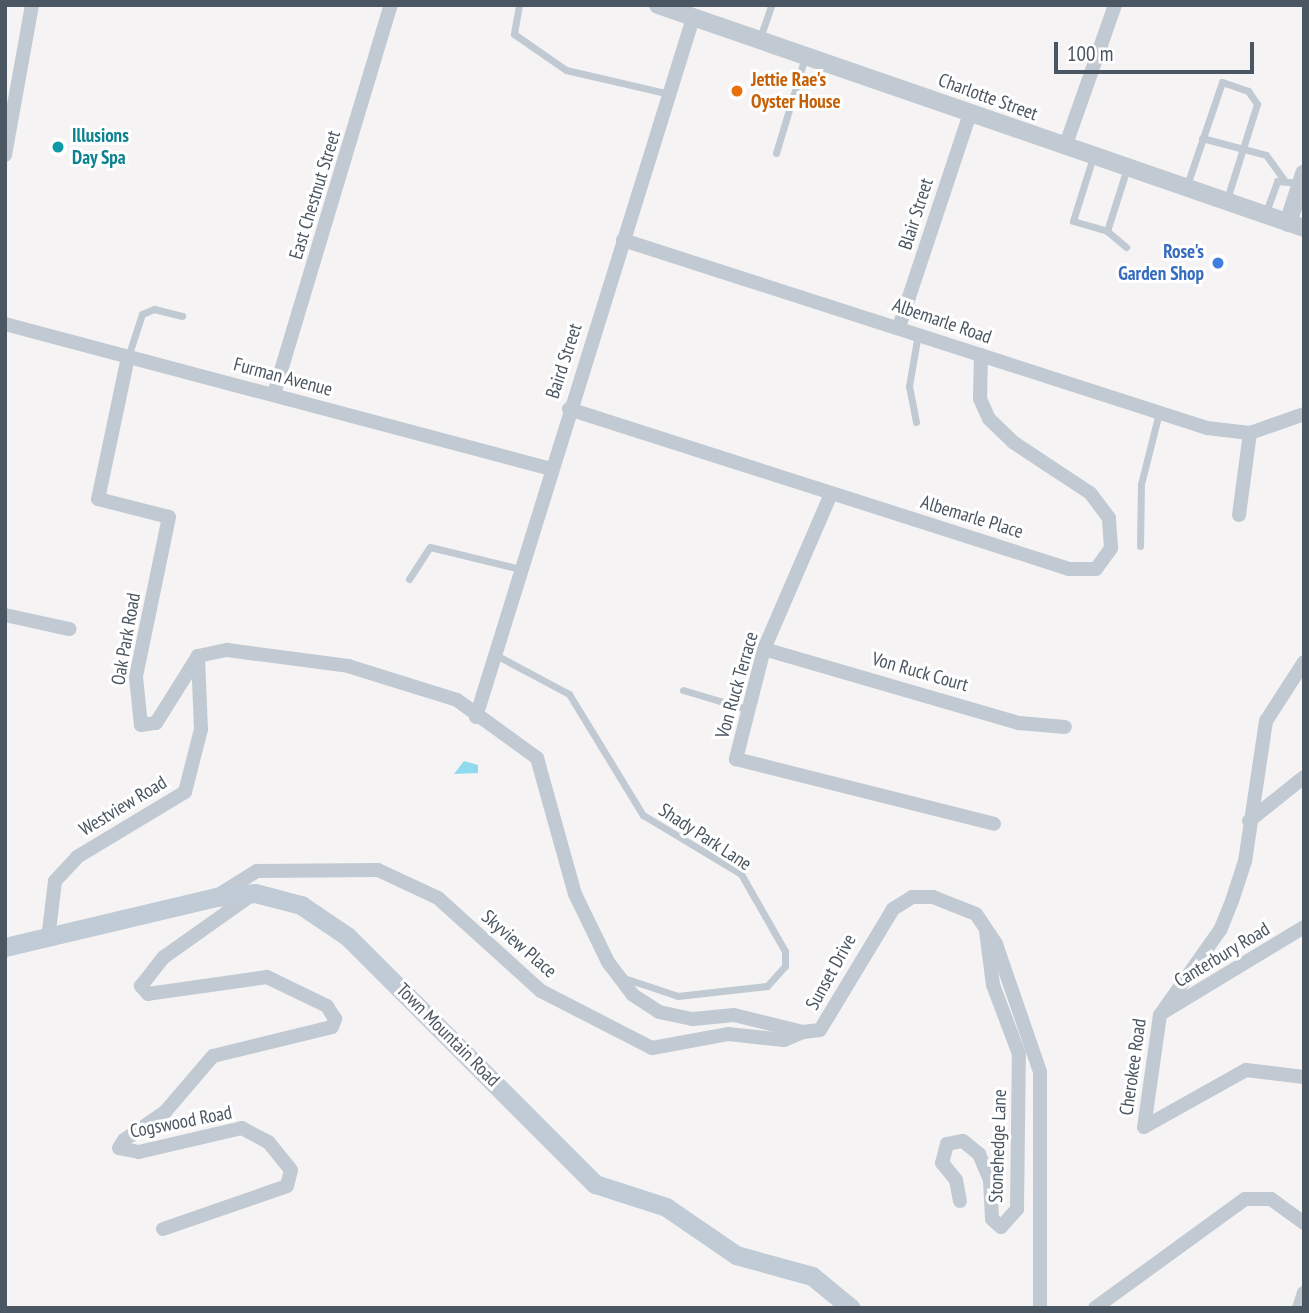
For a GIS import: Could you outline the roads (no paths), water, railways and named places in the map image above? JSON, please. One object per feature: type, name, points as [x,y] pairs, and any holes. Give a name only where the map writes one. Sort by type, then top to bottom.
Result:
[{"type":"main road","name":"Town Mountain Road","points":[[5,947],[48,939],[216,897],[254,894],[302,905],[347,936],[595,1184],[666,1207],[736,1255],[812,1276],[851,1308]]},
{"type":"street","points":[[5,155],[32,5]]},
{"type":"street","name":"East Chestnut Street","points":[[274,394],[391,5]]},
{"type":"street","name":"Charlotte Street","points":[[658,5],[1296,225]]},
{"type":"street","points":[[1065,147],[1115,5]]},
{"type":"street","name":"Baird Street","points":[[476,717],[569,409],[693,18]]},
{"type":"street","name":"Blair Street","points":[[899,327],[970,113]]},
{"type":"street","points":[[1296,179],[1296,225]]},
{"type":"street","name":"Albemarle Road","points":[[623,240],[918,333],[1159,413],[1250,433]]},
{"type":"street","name":"Furman Avenue","points":[[5,324],[551,469]]},
{"type":"street","name":"Albemarle Place","points":[[569,409],[1087,573],[1102,564],[1113,534],[1109,518],[1090,493],[989,419],[980,399],[981,355]]},
{"type":"street","name":"Oak Park Road","points":[[128,357],[98,499],[169,517],[136,677],[141,725],[156,723],[198,656]]},
{"type":"street","points":[[1239,515],[1250,433],[1304,414]]},
{"type":"street","name":"Von Ruck Terrace","points":[[831,494],[764,649],[736,759],[994,824]]},
{"type":"street","points":[[5,615],[69,629]]},
{"type":"street","name":"Von Ruck Court","points":[[764,649],[1019,723],[1065,727]]},
{"type":"street","points":[[198,656],[227,650],[348,666],[457,701],[476,717]]},
{"type":"street","name":"Westview Road","points":[[48,939],[55,881],[77,857],[185,792],[201,729],[198,656]]},
{"type":"street","name":"Cherokee Road","points":[[1304,662],[1266,721],[1245,861],[1220,930],[1160,1015],[1144,1127],[1246,1070],[1304,1077]]},
{"type":"street","name":"Sunset Drive","points":[[476,717],[537,758],[575,894],[619,976],[659,1012],[693,1019],[734,1015],[803,1032],[820,1030],[831,1018],[882,920],[912,897],[956,902],[986,929],[1040,1072],[1040,1308]]},
{"type":"street","points":[[1249,821],[1304,777]]},
{"type":"street","name":"Skyview Place","points":[[216,897],[257,871],[378,870],[438,898],[541,991],[652,1048],[728,1034],[784,1040],[803,1032]]},
{"type":"street","name":"Cogswood Road","points":[[163,1229],[287,1186],[293,1173],[268,1142],[242,1128],[139,1152],[119,1148],[165,1112],[213,1056],[331,1027],[327,1006],[267,977],[148,994],[141,986],[164,957],[254,894]]},
{"type":"street","name":"Canterbury Road","points":[[1160,1015],[1304,927]]},
{"type":"street","name":"Stonehedge Lane","points":[[960,1201],[956,1180],[942,1163],[947,1144],[963,1141],[979,1154],[990,1180],[992,1219],[1001,1227],[1017,1209],[1019,1054],[993,985],[986,929]]},
{"type":"street","points":[[1095,1308],[1245,1199],[1270,1199],[1304,1223]]},
{"type":"street","points":[[1299,1308],[1304,1293]]},
{"type":"lane","points":[[519,5],[514,34],[566,70],[670,94]]},
{"type":"lane","points":[[759,40],[771,6]]},
{"type":"lane","points":[[776,153],[806,56]]},
{"type":"lane","points":[[1186,188],[1216,85],[1256,97],[1226,202]]},
{"type":"lane","points":[[1202,138],[1266,156],[1296,179],[1265,215]]},
{"type":"lane","points":[[1093,157],[1073,220],[1107,231],[1126,247]]},
{"type":"lane","points":[[1107,231],[1127,168]]},
{"type":"lane","points":[[128,357],[142,314],[154,309],[182,316]]},
{"type":"lane","points":[[916,422],[909,386],[918,333]]},
{"type":"lane","points":[[1140,546],[1140,484],[1159,413]]},
{"type":"lane","points":[[409,579],[430,547],[520,569]]},
{"type":"lane","name":"Shady Park Lane","points":[[494,654],[569,694],[643,815],[741,874],[785,951],[785,966],[767,986],[678,996],[619,976]]},
{"type":"lane","points":[[683,690],[747,709]]},
{"type":"water","points":[[464,761],[478,765],[478,773],[454,774]]},
{"type":"place","name":"Jettie Rae's Oyster House","points":[[737,91]]},
{"type":"place","name":"Illusions Day Spa","points":[[58,147]]},
{"type":"place","name":"Rose's Garden Shop","points":[[1218,263]]}]
